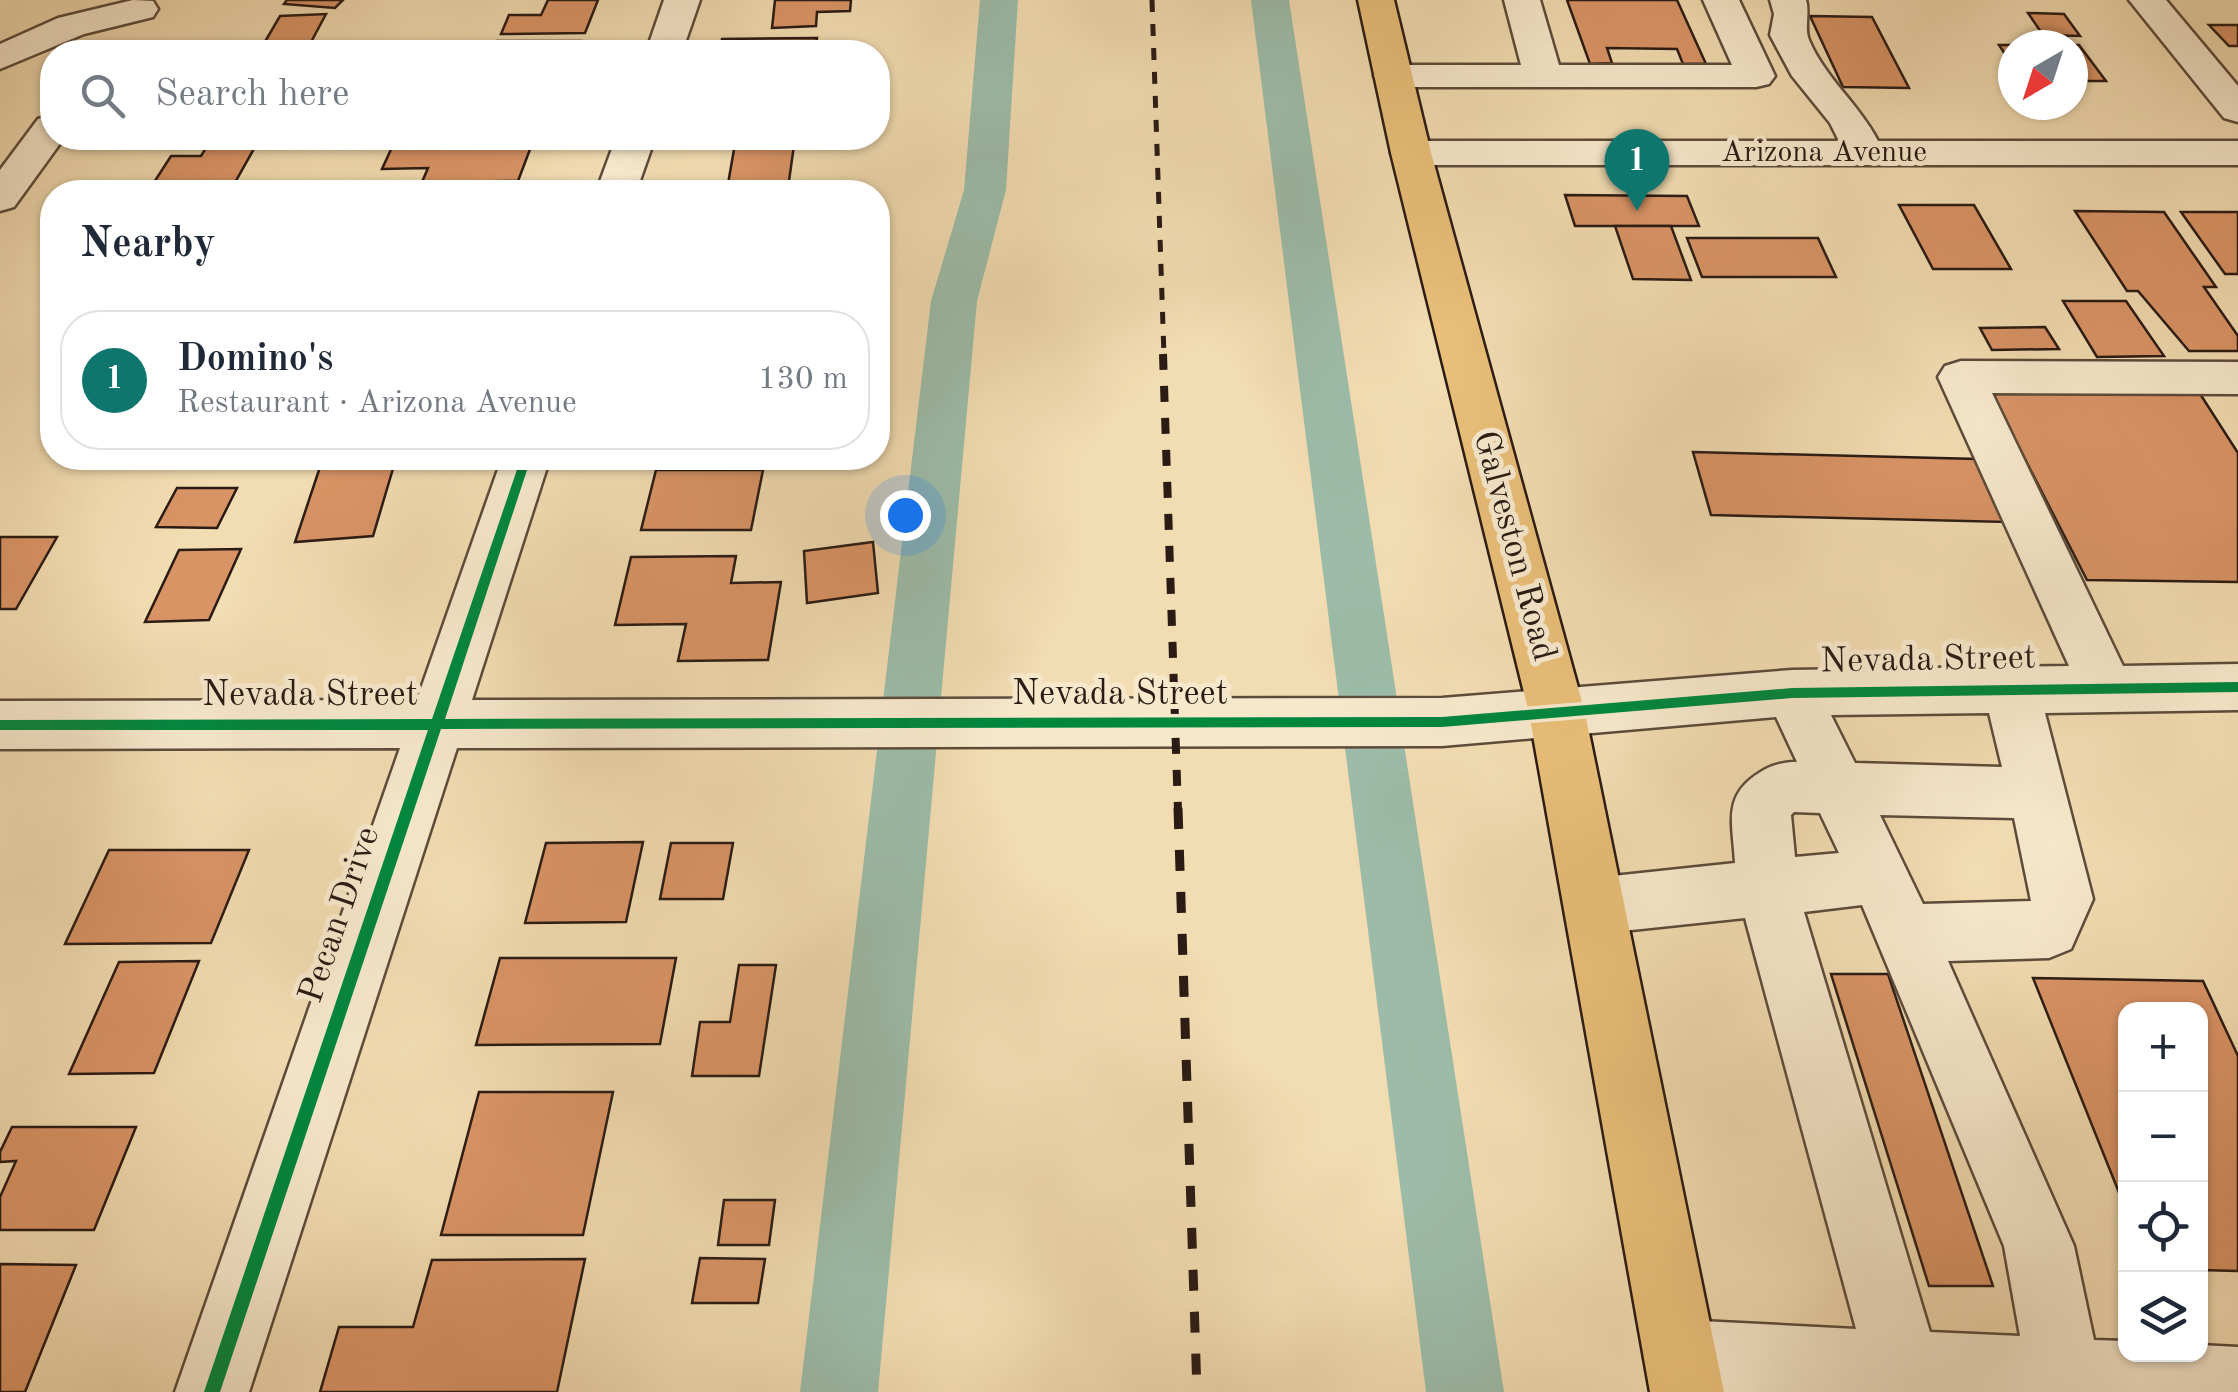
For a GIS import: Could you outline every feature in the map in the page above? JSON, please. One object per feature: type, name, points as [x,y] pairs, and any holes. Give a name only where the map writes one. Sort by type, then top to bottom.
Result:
[{"type":"main road","name":"Galveston Road","points":[[1376,0],[1411,152],[1557,713],[1684,1375]]},
{"type":"street","points":[[101,0],[143,5]]},
{"type":"street","points":[[668,40],[682,0]]},
{"type":"street","points":[[1522,0],[1543,76]]},
{"type":"street","points":[[1393,76],[1756,76],[1720,0]]},
{"type":"street","points":[[1788,0],[1792,14],[1788,34],[1811,76],[1848,120],[1866,152]]},
{"type":"street","points":[[2147,0],[2238,110]]},
{"type":"street","points":[[117,40],[143,5]]},
{"type":"street","points":[[0,58],[71,26],[143,5]]},
{"type":"street","points":[[0,198],[40,143]]},
{"type":"street","points":[[620,180],[631,150]]},
{"type":"street","name":"Arizona Avenue","points":[[1411,152],[2238,152]]},
{"type":"street","points":[[2106,688],[1962,376],[2238,378]]},
{"type":"street","name":"Pecan Drive","points":[[212,1392],[522,470]]},
{"type":"street","name":"Nevada Street","points":[[0,726],[1442,722],[1792,692],[2238,687]]},
{"type":"street","points":[[1905,934],[2049,929],[2063,899],[2011,688]]},
{"type":"street","points":[[1792,692],[1880,876],[2039,1246],[2065,1384]]},
{"type":"street","points":[[1904,1368],[1767,888],[1761,803],[1785,788],[1839,786],[2038,793]]},
{"type":"street","points":[[1594,906],[1880,876]]},
{"type":"street","points":[[1684,1375],[1904,1368],[2065,1384],[2238,1384]]},
{"type":"building","points":[[287,0],[343,0],[335,8],[284,4]]},
{"type":"building","points":[[548,0],[598,0],[585,33],[501,34],[509,15],[541,15]]},
{"type":"building","points":[[775,0],[851,0],[850,11],[817,12],[816,26],[772,28]]},
{"type":"building","points":[[1567,0],[1677,0],[1706,64],[1683,64],[1677,49],[1607,48],[1612,63],[1590,64]]},
{"type":"building","points":[[2028,13],[2064,14],[2076,30],[2040,30]]},
{"type":"building","points":[[326,14],[312,40],[266,40],[280,16]]},
{"type":"building","points":[[1810,16],[1872,17],[1909,88],[1843,87]]},
{"type":"building","points":[[2209,25],[2238,25],[2238,46],[2229,46]]},
{"type":"building","points":[[817,38],[817,40],[722,39]]},
{"type":"building","points":[[2088,57],[2106,81],[2088,81]]},
{"type":"building","points":[[205,150],[253,150],[236,180],[156,180],[171,156],[201,156]]},
{"type":"building","points":[[391,150],[530,150],[518,180],[423,180],[428,168],[382,169]]},
{"type":"building","points":[[734,150],[793,150],[789,180],[729,180]]},
{"type":"building","points":[[1565,195],[1687,196],[1699,226],[1575,226]]},
{"type":"building","points":[[1899,205],[1974,205],[2011,269],[1933,269]]},
{"type":"building","points":[[2075,211],[2164,212],[2216,287],[2204,287],[2238,336],[2238,351],[2189,351],[2138,291],[2127,291]]},
{"type":"building","points":[[2181,212],[2238,212],[2238,274],[2225,274]]},
{"type":"building","points":[[1615,226],[1671,226],[1691,280],[1633,279]]},
{"type":"building","points":[[1687,238],[1818,238],[1836,277],[1702,277]]},
{"type":"building","points":[[2063,301],[2126,301],[2164,356],[2097,357]]},
{"type":"building","points":[[2045,327],[2059,349],[1992,350],[1980,328]]},
{"type":"building","points":[[1988,387],[2197,389],[2238,453],[2238,582],[2087,580]]},
{"type":"building","points":[[1693,452],[1978,459],[2007,522],[1711,515]]},
{"type":"building","points":[[319,470],[393,470],[373,536],[295,542]]},
{"type":"building","points":[[656,470],[763,470],[751,530],[641,530]]},
{"type":"building","points":[[177,488],[237,488],[217,528],[156,527]]},
{"type":"building","points":[[0,537],[57,537],[16,609],[0,609]]},
{"type":"building","points":[[873,542],[878,593],[807,603],[804,551]]},
{"type":"building","points":[[241,549],[209,620],[145,622],[179,550]]},
{"type":"building","points":[[736,556],[731,583],[781,582],[768,660],[678,661],[686,624],[615,625],[631,557]]},
{"type":"building","points":[[643,842],[626,922],[525,923],[546,843]]},
{"type":"building","points":[[671,843],[733,843],[723,899],[660,899]]},
{"type":"building","points":[[109,850],[249,850],[211,943],[65,944]]},
{"type":"building","points":[[500,958],[676,958],[660,1044],[476,1045]]},
{"type":"building","points":[[199,961],[154,1073],[69,1074],[119,962]]},
{"type":"building","points":[[739,965],[776,965],[759,1076],[692,1076],[700,1022],[730,1022]]},
{"type":"building","points":[[1831,974],[1888,974],[1993,1286],[1929,1286]]},
{"type":"building","points":[[2033,978],[2203,981],[2238,1056],[2238,1271],[2208,1270],[2208,1002],[2118,1002],[2118,1190]]},
{"type":"building","points":[[479,1092],[613,1092],[583,1235],[441,1235]]},
{"type":"building","points":[[12,1127],[136,1127],[94,1230],[0,1230],[0,1197],[16,1161],[0,1162],[0,1152]]},
{"type":"building","points":[[724,1200],[775,1200],[769,1245],[718,1245]]},
{"type":"building","points":[[700,1258],[765,1259],[758,1303],[692,1303]]},
{"type":"building","points":[[585,1259],[557,1392],[320,1392],[339,1327],[413,1327],[432,1260]]},
{"type":"building","points":[[0,1264],[76,1265],[25,1392],[0,1392]]},
{"type":"waterway","points":[[839,1392],[954,301],[985,190],[999,0]]},
{"type":"waterway","points":[[1270,0],[1465,1392]]},
{"type":"railway","points":[[1152,0],[1164,356]]},
{"type":"railway","points":[[1163,354],[1178,811]]},
{"type":"railway","points":[[1178,808],[1197,1392]]},
{"type":"cycle path","points":[[212,1392],[522,470]]},
{"type":"cycle path","points":[[0,725],[1442,722],[1792,693],[2238,687]]},
{"type":"place","name":"Domino's","points":[[1637,211]]}]
